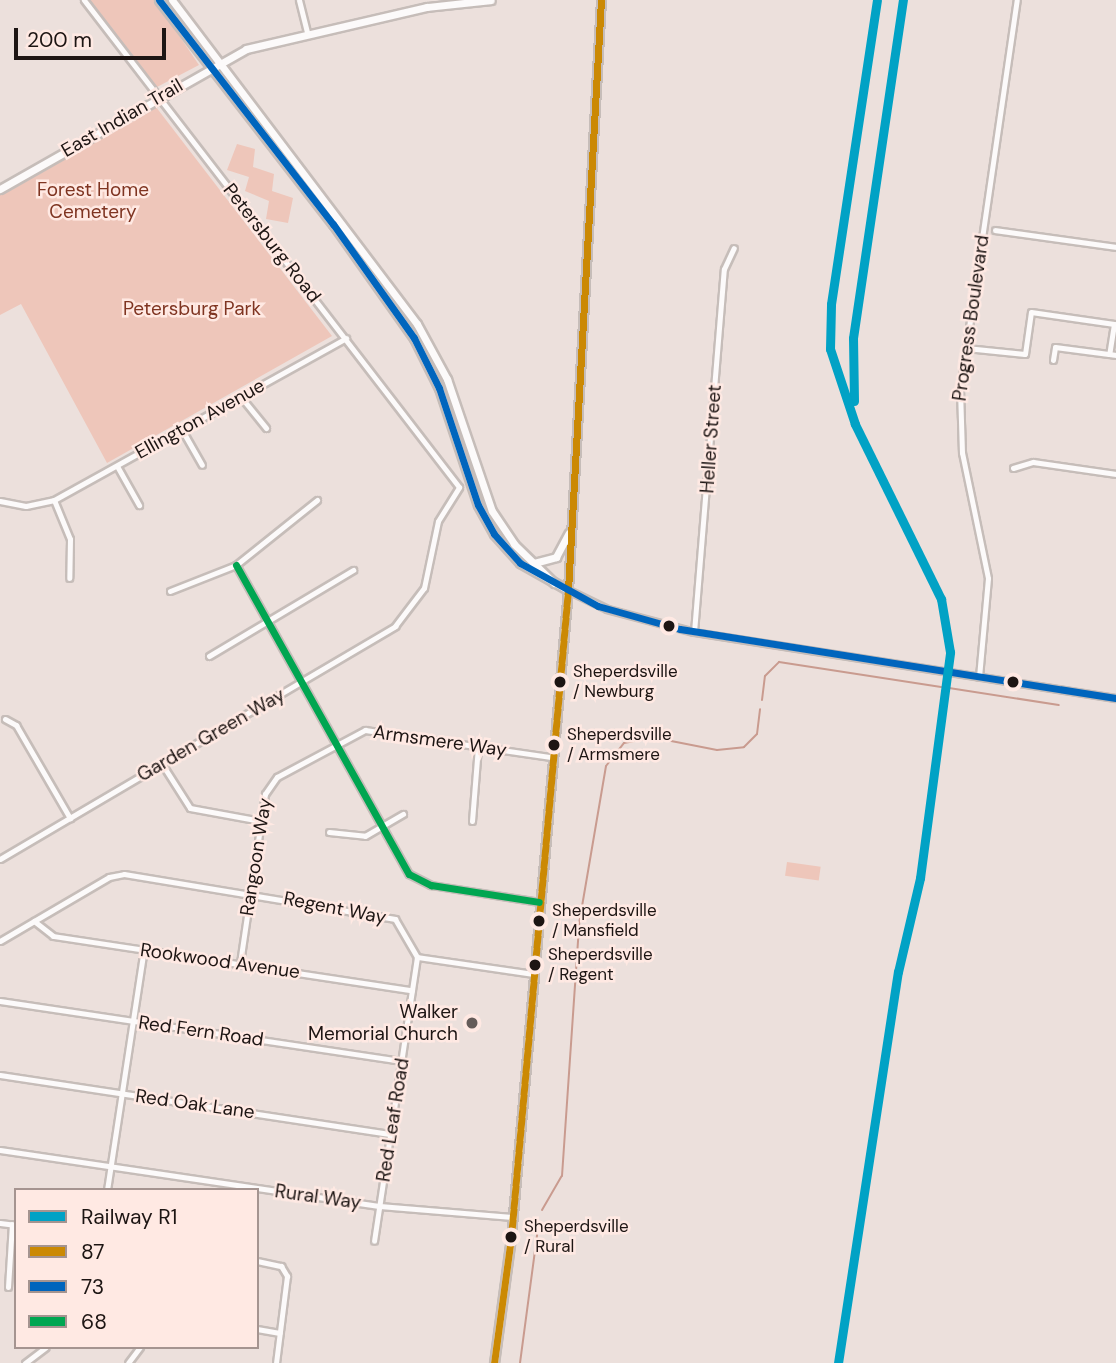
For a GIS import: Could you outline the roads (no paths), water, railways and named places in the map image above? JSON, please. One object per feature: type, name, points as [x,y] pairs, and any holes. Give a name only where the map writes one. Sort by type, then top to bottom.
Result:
[{"type":"main road","points":[[159,0],[414,338],[439,388],[478,505],[494,534],[520,563],[568,590]]},
{"type":"main road","points":[[172,0],[417,324],[447,379],[492,511],[533,563],[554,583]]},
{"type":"main road","name":"East Indian Trail","points":[[0,189],[220,60],[307,33],[427,7],[491,0]]},
{"type":"main road","points":[[494,1363],[513,1217],[551,757],[568,590],[601,0]]},
{"type":"main road","points":[[533,563],[556,557],[571,526]]},
{"type":"street","name":"Petersburg Road","points":[[84,0],[459,487]]},
{"type":"street","points":[[299,0],[307,33]]},
{"type":"street","name":"Progress Boulevard","points":[[979,677],[988,578],[960,432],[965,348],[1017,0]]},
{"type":"street","points":[[995,230],[1116,247]]},
{"type":"street","name":"Heller Street","points":[[694,632],[724,269],[734,248]]},
{"type":"street","points":[[965,348],[1025,354],[1031,312],[1114,324],[1113,354],[1055,347],[1053,360]]},
{"type":"street","name":"Ellington Avenue","points":[[54,500],[346,338]]},
{"type":"street","points":[[241,397],[266,428]]},
{"type":"street","points":[[182,429],[202,465]]},
{"type":"street","points":[[1013,468],[1033,462],[1116,474]]},
{"type":"street","points":[[117,466],[139,505]]},
{"type":"street","name":"Garden Green Way","points":[[0,859],[299,683],[410,612],[429,578],[441,512],[459,487]]},
{"type":"street","points":[[0,501],[26,506],[54,500],[70,539],[69,578]]},
{"type":"street","points":[[170,591],[236,565],[317,500]]},
{"type":"street","points":[[236,565],[333,744],[382,827],[420,882],[539,902]]},
{"type":"street","points":[[209,656],[354,570]]},
{"type":"street","points":[[568,590],[607,609],[694,632],[1116,698]]},
{"type":"street","points":[[5,719],[16,725],[70,818]]},
{"type":"street","name":"Armsmere Way","points":[[333,744],[365,730],[551,757]]},
{"type":"street","name":"Rangoon Way","points":[[240,963],[261,821],[270,784],[333,744]]},
{"type":"street","points":[[472,821],[478,746]]},
{"type":"street","points":[[162,764],[190,808],[261,821]]},
{"type":"street","points":[[329,832],[362,836],[403,814]]},
{"type":"street","name":"Regent Way","points":[[34,921],[114,876],[250,892],[387,914],[402,926],[417,957]]},
{"type":"street","points":[[0,941],[34,921]]},
{"type":"street","name":"Rookwood Avenue","points":[[34,921],[52,936],[412,990]]},
{"type":"street","points":[[107,1188],[144,949]]},
{"type":"street","points":[[417,957],[533,974]]},
{"type":"street","name":"Red Leaf Road","points":[[374,1241],[417,957]]},
{"type":"street","name":"Red Fern Road","points":[[0,1001],[401,1061]]},
{"type":"street","name":"Red Oak Lane","points":[[0,1074],[390,1133]]},
{"type":"street","name":"Rural Way","points":[[0,1150],[255,1188]]},
{"type":"street","name":"Rural Way","points":[[259,1189],[379,1206],[513,1217]]},
{"type":"street","points":[[0,1223],[14,1225],[8,1287]]},
{"type":"street","points":[[259,1262],[285,1271],[275,1363]]},
{"type":"street","points":[[259,1329],[280,1333]]},
{"type":"street","points":[[25,1363],[43,1349]]},
{"type":"waterway","points":[[762,700],[765,676],[779,662],[941,687]]},
{"type":"waterway","points":[[949,688],[1059,705]]},
{"type":"waterway","points":[[661,739],[717,750],[744,747],[757,734],[760,709]]},
{"type":"waterway","points":[[542,1210],[562,1176],[579,924],[606,766],[624,743],[644,739]]},
{"type":"waterway","points":[[520,1363],[538,1228]]},
{"type":"rail line","name":"R1","points":[[838,1363],[898,972],[920,878],[950,652],[941,599],[855,424],[830,349],[831,304],[877,0]]},
{"type":"rail line","name":"R1","points":[[854,401],[853,338],[903,0]]},
{"type":"place","name":"Sheperdsville / Newburg","points":[[560,682]]},
{"type":"place","name":"Sheperdsville / Armsmere","points":[[554,745]]},
{"type":"place","name":"Sheperdsville / Mansfield","points":[[539,921]]},
{"type":"place","name":"Sheperdsville / Regent","points":[[535,965]]},
{"type":"place","name":"Walker Memorial Church","points":[[472,1023]]},
{"type":"place","name":"Sheperdsville / Rural","points":[[511,1237]]},
{"type":"park label","name":"Forest Home Cemetery","points":[[93,201]]},
{"type":"park label","name":"Petersburg Park","points":[[192,309]]}]
